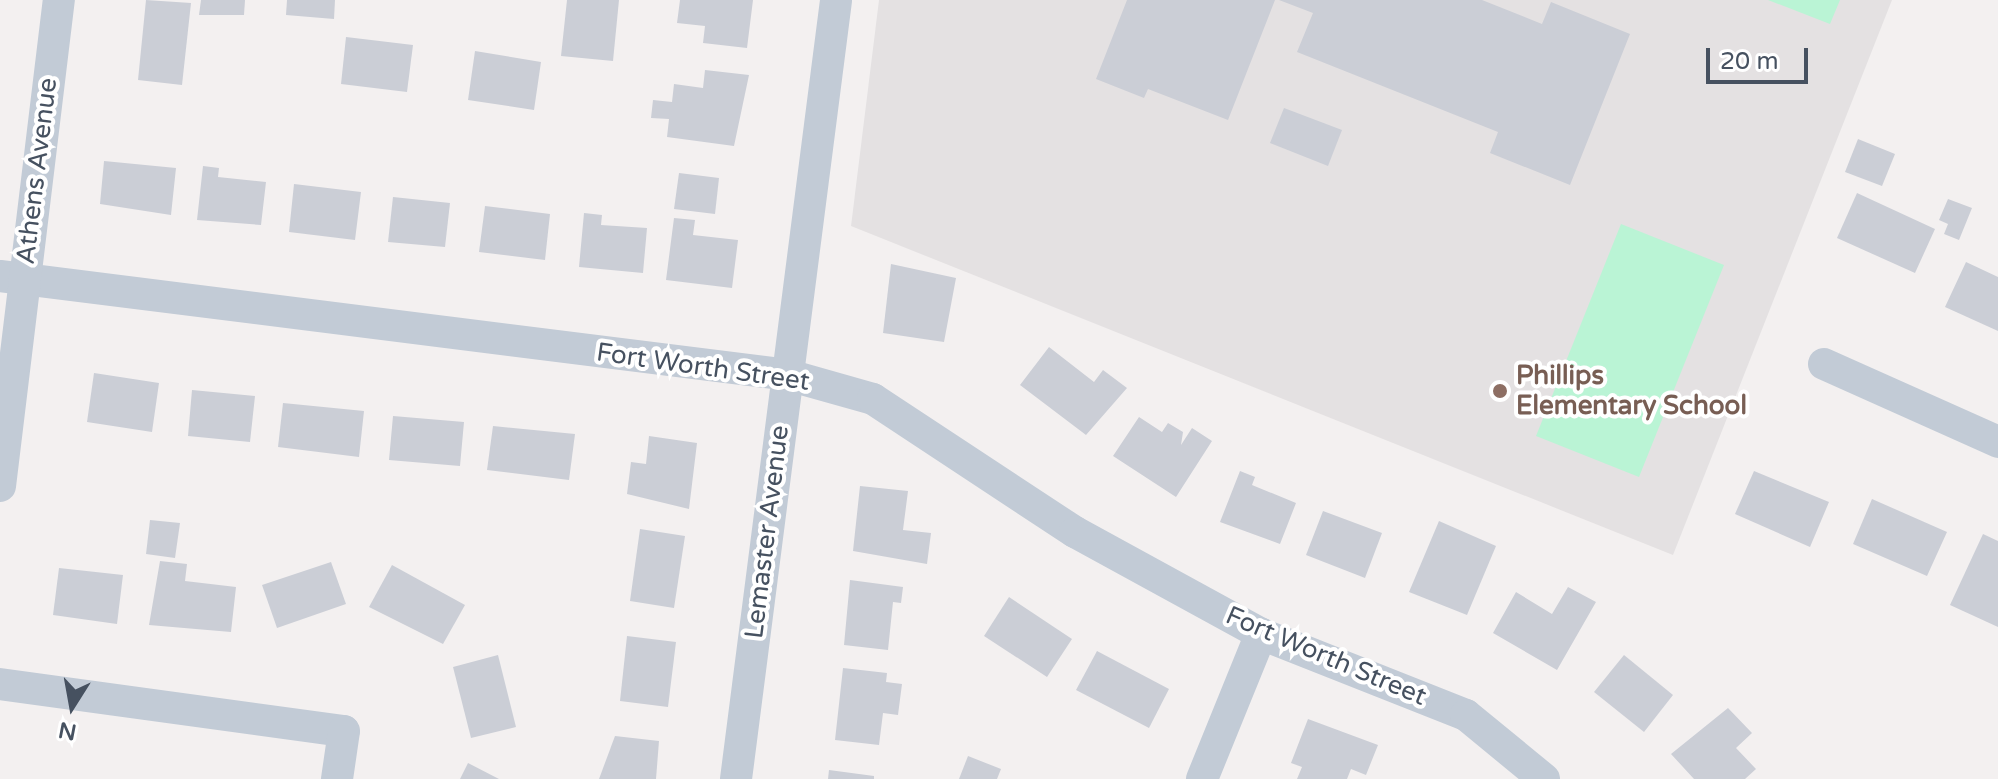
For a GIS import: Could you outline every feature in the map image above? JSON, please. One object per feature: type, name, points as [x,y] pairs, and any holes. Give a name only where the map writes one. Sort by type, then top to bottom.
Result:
[{"type":"street","name":"Athens Avenue","points":[[0,486],[12,277],[59,0]]},
{"type":"street","name":"Lemaster Avenue","points":[[736,779],[836,0]]},
{"type":"street","name":"Fort Worth Street","points":[[12,277],[788,375],[873,399],[1075,532],[1261,634],[1466,715],[1544,779]]},
{"type":"street","points":[[1824,364],[1998,442]]},
{"type":"street","points":[[1202,779],[1261,634]]},
{"type":"street","points":[[0,684],[344,731],[337,779]]},
{"type":"shaded area","name":"Phillips Elementary School","points":[[879,0],[1892,0],[1673,555],[851,226]]},
{"type":"green space","points":[[1768,0],[1840,0],[1830,24]]},
{"type":"green space","points":[[1621,224],[1724,265],[1639,477],[1536,436]]},
{"type":"building","points":[[146,0],[191,3],[182,85],[138,80]]},
{"type":"building","points":[[201,0],[245,0],[244,15],[199,15]]},
{"type":"building","points":[[287,0],[335,0],[334,19],[286,15]]},
{"type":"building","points":[[567,0],[619,0],[613,61],[561,56]]},
{"type":"building","points":[[680,0],[753,0],[747,48],[703,43],[705,26],[677,23]]},
{"type":"building","points":[[1127,0],[1275,0],[1228,120],[1148,89],[1144,98],[1096,79]]},
{"type":"building","points":[[1279,0],[1482,0],[1542,24],[1551,2],[1630,34],[1570,185],[1490,153],[1498,132],[1297,52],[1313,13]]},
{"type":"building","points":[[346,37],[413,45],[407,92],[341,84]]},
{"type":"building","points":[[475,51],[541,62],[534,110],[468,100]]},
{"type":"building","points":[[705,70],[749,75],[734,146],[667,137],[669,119],[651,118],[653,100],[672,102],[674,84],[703,88]]},
{"type":"building","points":[[1284,108],[1342,130],[1328,166],[1270,143]]},
{"type":"building","points":[[1858,139],[1895,154],[1882,186],[1845,172]]},
{"type":"building","points":[[104,161],[176,168],[171,215],[100,204]]},
{"type":"building","points":[[203,166],[219,168],[218,177],[266,182],[261,225],[197,220]]},
{"type":"building","points":[[679,173],[719,178],[715,214],[674,209]]},
{"type":"building","points":[[294,184],[361,192],[355,240],[289,232]]},
{"type":"building","points":[[1857,193],[1935,229],[1915,273],[1837,238]]},
{"type":"building","points":[[393,197],[450,203],[445,247],[388,242]]},
{"type":"building","points":[[1948,199],[1972,208],[1959,240],[1944,234],[1948,224],[1939,220]]},
{"type":"building","points":[[485,206],[550,214],[545,260],[479,252]]},
{"type":"building","points":[[584,213],[602,215],[601,225],[647,228],[643,273],[579,267]]},
{"type":"building","points":[[674,218],[695,220],[693,235],[738,240],[732,288],[666,280]]},
{"type":"building","points":[[1966,262],[1998,277],[1998,331],[1945,307]]},
{"type":"building","points":[[891,264],[956,278],[944,342],[883,333]]},
{"type":"building","points":[[1049,347],[1094,382],[1103,370],[1127,388],[1086,435],[1020,385]]},
{"type":"building","points":[[94,373],[159,383],[152,432],[87,422]]},
{"type":"building","points":[[192,390],[255,396],[250,442],[188,436]]},
{"type":"building","points":[[283,403],[364,411],[359,457],[278,447]]},
{"type":"building","points":[[393,416],[464,422],[460,466],[389,460]]},
{"type":"building","points":[[1139,417],[1162,432],[1168,423],[1183,432],[1181,445],[1192,428],[1212,441],[1176,497],[1113,456]]},
{"type":"building","points":[[493,426],[575,434],[569,480],[487,470]]},
{"type":"building","points":[[649,436],[697,443],[689,509],[627,494],[631,462],[646,464]]},
{"type":"building","points":[[1240,471],[1255,477],[1252,485],[1296,503],[1280,544],[1220,522]]},
{"type":"building","points":[[1754,471],[1829,502],[1810,547],[1735,514]]},
{"type":"building","points":[[860,486],[908,491],[903,530],[931,533],[927,564],[853,551]]},
{"type":"building","points":[[1872,499],[1947,532],[1927,576],[1853,544]]},
{"type":"building","points":[[1323,511],[1382,533],[1365,578],[1306,555]]},
{"type":"building","points":[[150,520],[180,523],[175,558],[146,554]]},
{"type":"building","points":[[1439,521],[1496,546],[1467,615],[1409,592]]},
{"type":"building","points":[[640,529],[685,536],[674,608],[630,601]]},
{"type":"building","points":[[1983,534],[1998,541],[1998,627],[1950,605]]},
{"type":"building","points":[[160,561],[187,564],[185,581],[236,587],[231,632],[149,625]]},
{"type":"building","points":[[331,562],[346,604],[277,628],[262,585]]},
{"type":"building","points":[[392,565],[465,605],[443,644],[369,607]]},
{"type":"building","points":[[59,568],[123,575],[117,624],[53,615]]},
{"type":"building","points":[[850,580],[903,587],[901,603],[893,602],[888,650],[844,645]]},
{"type":"building","points":[[1568,587],[1596,602],[1557,670],[1493,633],[1516,592],[1552,614]]},
{"type":"building","points":[[1009,597],[1072,639],[1047,677],[984,636]]},
{"type":"building","points":[[627,636],[676,642],[668,707],[620,701]]},
{"type":"building","points":[[1097,651],[1169,689],[1149,728],[1076,690]]},
{"type":"building","points":[[498,655],[516,727],[471,738],[453,667]]},
{"type":"building","points":[[1624,655],[1673,695],[1644,732],[1594,692]]},
{"type":"building","points":[[843,668],[887,673],[886,682],[902,684],[898,715],[883,713],[879,745],[835,740]]},
{"type":"building","points":[[1728,708],[1752,733],[1736,748],[1756,769],[1745,779],[1694,779],[1671,754]]},
{"type":"building","points":[[1308,719],[1378,745],[1366,775],[1351,769],[1347,779],[1297,779],[1302,767],[1291,763]]},
{"type":"building","points":[[615,736],[659,741],[656,779],[599,779]]},
{"type":"building","points":[[968,756],[1001,769],[997,779],[959,779]]},
{"type":"building","points":[[468,763],[499,779],[460,779]]},
{"type":"building","points":[[829,770],[874,776],[874,779],[828,779]]},
{"type":"place","name":"Phillips Elementary School","points":[[1500,391]]}]
